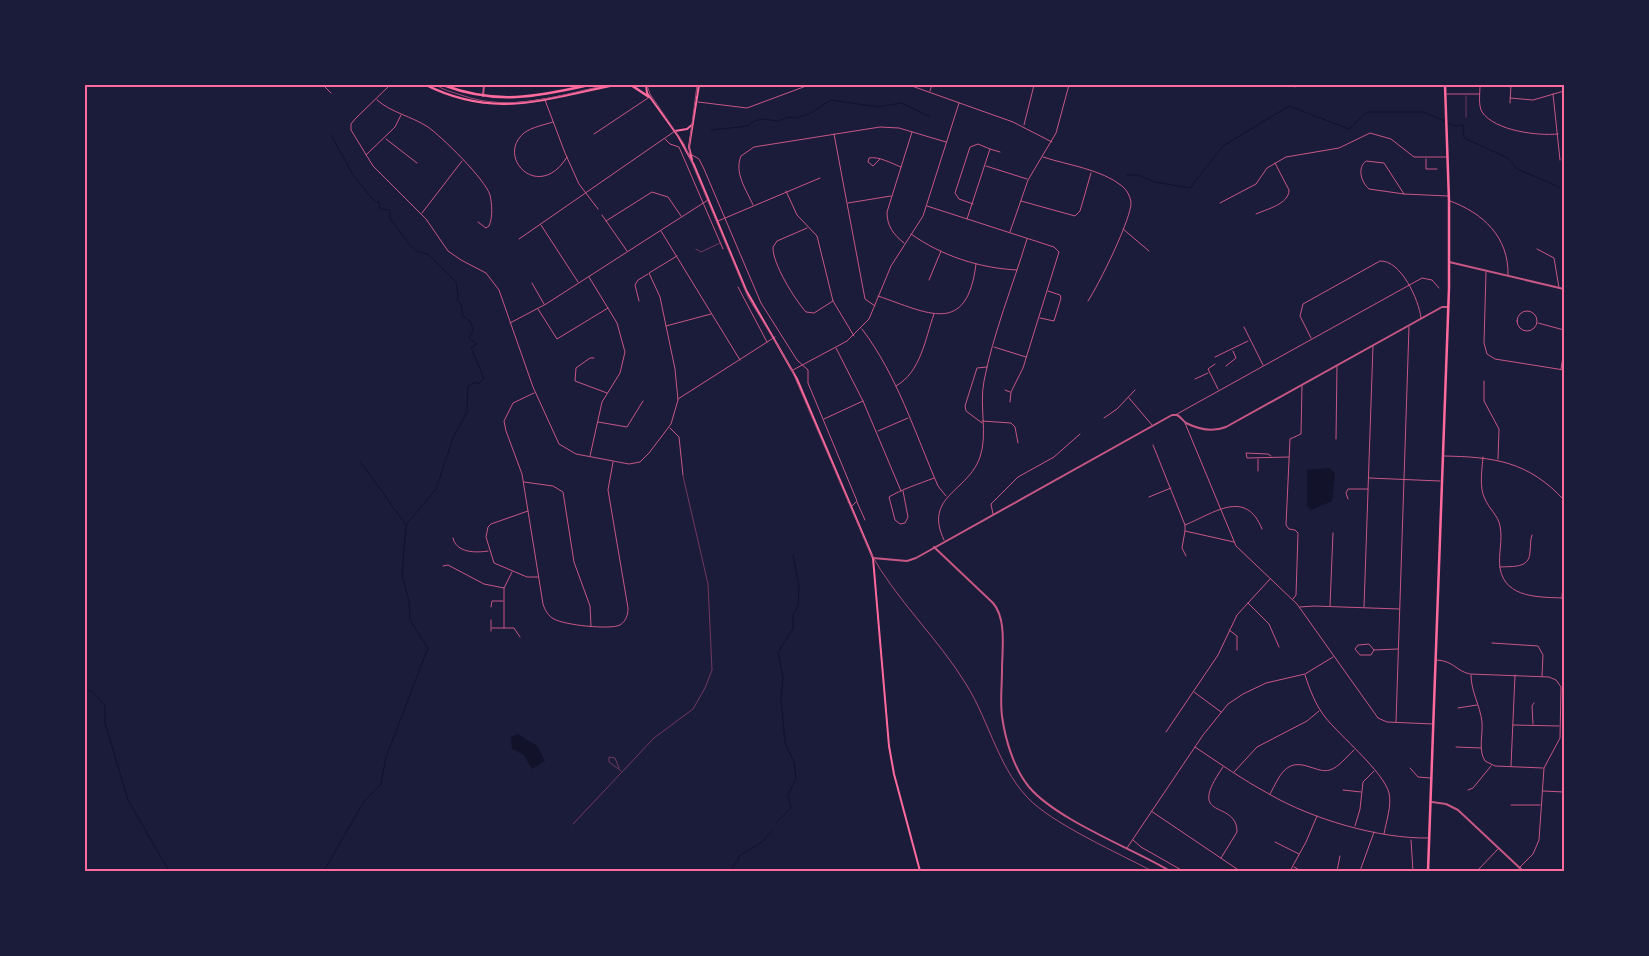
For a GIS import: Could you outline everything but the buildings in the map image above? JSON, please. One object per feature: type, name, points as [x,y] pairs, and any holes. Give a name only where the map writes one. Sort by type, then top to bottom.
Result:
[{"type":"main road","points":[[426,85],[462,98],[488,104],[517,104],[545,100],[614,85]]},
{"type":"main road","points":[[443,85],[491,98],[542,96],[589,85]]},
{"type":"main road","points":[[631,85],[649,97],[675,131],[694,164]]},
{"type":"main road","points":[[646,85],[649,97]]},
{"type":"main road","points":[[699,85],[698,102],[689,147],[690,154],[746,290],[793,370],[873,558],[889,746],[894,774],[920,871]]},
{"type":"main road","points":[[1428,871],[1433,778],[1448,307],[1449,196],[1446,85]]},
{"type":"main road","points":[[483,96],[488,104]]},
{"type":"main road","points":[[675,131],[686,129],[693,124]]},
{"type":"street","points":[[323,85],[331,93]]},
{"type":"street","points":[[389,85],[351,124],[351,130],[380,175],[421,214],[448,251],[460,260],[486,272],[497,284],[535,392],[559,444],[572,452],[629,464],[643,460],[669,428],[678,400],[675,368],[660,297],[649,273]]},
{"type":"street","points":[[483,96],[484,85]]},
{"type":"street","points":[[698,102],[747,108],[809,85]]},
{"type":"street","points":[[909,85],[1023,127],[1052,142]]},
{"type":"street","points":[[929,92],[932,85]]},
{"type":"street","points":[[1023,127],[1034,85]]},
{"type":"street","points":[[1010,233],[1028,180],[1052,142],[1060,124],[1069,85]]},
{"type":"street","points":[[1480,85],[1480,108],[1489,118],[1526,134],[1558,134]]},
{"type":"street","points":[[1510,103],[1511,85]]},
{"type":"street","points":[[484,91],[491,98]]},
{"type":"street","points":[[1510,98],[1533,100],[1564,91]]},
{"type":"street","points":[[1446,94],[1480,94]]},
{"type":"street","points":[[1553,94],[1560,160]]},
{"type":"street","points":[[594,134],[649,97]]},
{"type":"street","points":[[376,100],[401,115],[429,128],[463,160],[490,196],[491,217],[489,226],[486,228],[478,222]]},
{"type":"street","points":[[545,100],[579,184],[587,192],[598,209]]},
{"type":"street","points":[[793,370],[836,348],[862,329],[875,306],[888,271],[927,206],[959,103]]},
{"type":"street","points":[[366,155],[395,127],[401,115]]},
{"type":"street","points":[[553,122],[530,129],[520,138],[515,150],[518,166],[533,177],[548,176],[558,170],[567,157]]},
{"type":"street","points":[[753,205],[739,171],[739,159],[745,152],[754,147],[880,127],[912,131],[947,142]]},
{"type":"street","points":[[519,239],[675,131]]},
{"type":"street","points":[[904,243],[894,234],[888,222],[887,212],[912,131]]},
{"type":"street","points":[[1220,203],[1256,184],[1264,171],[1275,163],[1290,156],[1339,148],[1366,134],[1374,133],[1392,139],[1414,157],[1448,157]]},
{"type":"street","points":[[834,134],[865,299],[875,306]]},
{"type":"street","points":[[385,138],[417,163]]},
{"type":"street","points":[[665,138],[670,144],[679,147],[723,249]]},
{"type":"street","points":[[972,204],[959,199],[955,193],[970,147],[975,144],[1000,152]]},
{"type":"street","points":[[967,219],[990,149]]},
{"type":"street","points":[[690,154],[699,159],[761,303],[802,365],[808,370],[808,384],[865,520]]},
{"type":"street","points":[[880,159],[873,166],[868,162],[871,157],[880,159],[902,167]]},
{"type":"street","points":[[1043,157],[1116,182],[1128,194],[1131,206],[1098,286],[1088,301]]},
{"type":"street","points":[[1426,158],[1426,169],[1437,169]]},
{"type":"street","points":[[421,214],[463,160]]},
{"type":"street","points":[[1404,194],[1384,163],[1366,161],[1361,165],[1360,170],[1367,188],[1404,194],[1449,196]]},
{"type":"street","points":[[1256,214],[1284,201],[1289,195],[1289,190],[1275,163]]},
{"type":"street","points":[[985,166],[1028,180]]},
{"type":"street","points":[[1021,200],[1075,216],[1079,212],[1091,172]]},
{"type":"street","points":[[717,221],[820,178]]},
{"type":"street","points":[[786,191],[797,215],[817,236],[833,301],[854,336]]},
{"type":"street","points":[[606,221],[649,194],[656,192],[668,197],[681,217]]},
{"type":"street","points":[[847,203],[892,196]]},
{"type":"street","points":[[510,323],[538,309],[709,199]]},
{"type":"street","points":[[1449,201],[1478,215],[1495,231],[1507,259],[1508,276]]},
{"type":"street","points":[[927,206],[1054,247],[1059,252],[1021,373],[1011,392],[1010,402]]},
{"type":"street","points":[[602,215],[628,252]]},
{"type":"street","points":[[541,224],[579,283]]},
{"type":"street","points":[[808,227],[777,241],[773,247],[773,253],[785,282],[806,312],[814,313],[833,301]]},
{"type":"street","points":[[1122,229],[1149,251]]},
{"type":"street","points":[[661,230],[740,360]]},
{"type":"street","points":[[911,234],[940,251],[976,264],[1018,270]]},
{"type":"street","points":[[944,540],[938,519],[940,507],[946,497],[965,481],[976,466],[982,446],[983,385],[1028,239]]},
{"type":"street","points":[[1537,249],[1554,258],[1559,288]]},
{"type":"street","points":[[929,280],[940,251]]},
{"type":"street","points":[[640,301],[635,285],[638,280],[677,256]]},
{"type":"street","points":[[1311,339],[1300,312],[1306,301],[1383,261],[1398,268],[1418,305],[1421,319]]},
{"type":"street","points":[[1449,262],[1564,289]]},
{"type":"street","points":[[878,296],[934,314],[948,313],[963,304],[973,287],[976,264]]},
{"type":"street","points":[[1486,271],[1484,343],[1487,354],[1494,359],[1564,370]]},
{"type":"street","points":[[589,277],[609,308],[622,336],[625,352],[620,373],[602,402],[590,457]]},
{"type":"street","points":[[873,558],[907,561],[1153,426],[1177,415],[1179,411],[1425,277],[1432,280],[1438,288]]},
{"type":"street","points":[[532,282],[544,305]]},
{"type":"street","points":[[738,287],[768,342]]},
{"type":"street","points":[[1039,318],[1054,321],[1061,296],[1048,291]]},
{"type":"street","points":[[1185,423],[1209,430],[1221,429],[1442,307],[1448,307]]},
{"type":"street","points":[[538,309],[557,339],[609,308]]},
{"type":"street","points":[[1518,312],[1534,313],[1538,323],[1532,331],[1518,327],[1516,319],[1518,312]]},
{"type":"street","points":[[665,326],[712,313]]},
{"type":"street","points":[[896,386],[904,381],[915,368],[934,314]]},
{"type":"street","points":[[1538,323],[1564,330]]},
{"type":"street","points":[[1396,723],[1409,326]]},
{"type":"street","points":[[1244,327],[1263,366]]},
{"type":"street","points":[[862,329],[874,345],[896,386],[934,477],[946,497]]},
{"type":"street","points":[[678,400],[775,337]]},
{"type":"street","points":[[1215,357],[1249,340]]},
{"type":"street","points":[[1364,607],[1373,346]]},
{"type":"street","points":[[994,347],[1026,357]]},
{"type":"street","points":[[836,348],[863,401],[902,491],[908,517],[905,523],[900,524],[895,520],[888,499],[902,491],[934,477]]},
{"type":"street","points":[[1226,366],[1236,358],[1232,350]]},
{"type":"street","points":[[1560,370],[1564,351]]},
{"type":"street","points":[[594,358],[578,366],[575,370],[575,381],[607,393]]},
{"type":"street","points":[[1214,364],[1208,368],[1218,390]]},
{"type":"street","points":[[1336,439],[1337,366]]},
{"type":"street","points":[[983,424],[966,410],[965,406],[977,368],[987,368]]},
{"type":"street","points":[[1195,379],[1209,373]]},
{"type":"street","points":[[1484,381],[1484,401],[1499,429],[1498,459]]},
{"type":"street","points":[[1293,600],[1296,595],[1298,532],[1286,527],[1290,437],[1301,434],[1301,385]]},
{"type":"street","points":[[1005,390],[1011,392]]},
{"type":"street","points":[[1104,418],[1135,390]]},
{"type":"street","points":[[535,392],[513,403],[505,417],[506,431],[524,482],[543,604],[550,616],[558,621],[591,626],[616,626],[623,622],[628,612],[608,490],[613,462]]},
{"type":"street","points":[[1128,397],[1146,415],[1153,426]]},
{"type":"street","points":[[823,419],[863,401]]},
{"type":"street","points":[[597,422],[627,426],[642,402]]},
{"type":"street","points":[[1177,415],[1185,423],[1234,542],[1300,608],[1378,718],[1383,721],[1396,723],[1434,724]]},
{"type":"street","points":[[876,431],[909,417]]},
{"type":"street","points":[[982,421],[1011,423],[1015,427],[1018,443]]},
{"type":"street","points":[[669,428],[679,437],[683,475]]},
{"type":"street","points":[[993,514],[991,504],[1012,482],[1054,457],[1080,434]]},
{"type":"street","points":[[1153,445],[1185,525],[1182,548],[1186,556]]},
{"type":"street","points":[[1271,456],[1267,459],[1247,458],[1246,453],[1289,457]]},
{"type":"street","points":[[1444,456],[1498,459],[1533,473],[1564,500]]},
{"type":"street","points":[[1483,457],[1483,496],[1500,526],[1500,567],[1508,584],[1520,593],[1563,598],[1564,567]]},
{"type":"street","points":[[1258,458],[1258,471]]},
{"type":"street","points":[[1368,478],[1443,481]]},
{"type":"street","points":[[524,482],[553,486],[563,492],[573,556],[590,606],[591,626]]},
{"type":"street","points":[[1149,497],[1171,488]]},
{"type":"street","points":[[1348,499],[1346,493],[1348,489],[1368,489]]},
{"type":"street","points":[[851,506],[856,501]]},
{"type":"street","points":[[1185,525],[1220,510],[1236,506],[1245,507],[1256,516],[1262,529]]},
{"type":"street","points":[[528,511],[489,526],[486,534],[489,551],[494,563],[527,577],[539,577]]},
{"type":"street","points":[[1185,530],[1234,542]]},
{"type":"street","points":[[1330,606],[1334,533]]},
{"type":"street","points":[[1500,567],[1520,566],[1526,563],[1530,557],[1532,535]]},
{"type":"street","points":[[453,538],[455,543],[464,550],[474,552],[489,551]]},
{"type":"street","points":[[934,547],[994,603],[998,611],[1002,651],[1003,719],[1010,748],[1026,783],[1056,809],[1170,871]]},
{"type":"street","points":[[443,566],[448,565],[484,584],[504,588]]},
{"type":"street","points":[[504,628],[504,588],[512,572]]},
{"type":"street","points":[[1166,732],[1218,655],[1228,630],[1247,603],[1271,579]]},
{"type":"street","points":[[492,607],[492,601],[503,601]]},
{"type":"street","points":[[1247,603],[1269,624],[1279,647]]},
{"type":"street","points":[[1300,608],[1330,606],[1400,609]]},
{"type":"street","points":[[491,632],[492,620]]},
{"type":"street","points":[[492,628],[516,628],[520,637]]},
{"type":"street","points":[[1228,630],[1237,636],[1238,650]]},
{"type":"street","points":[[1360,644],[1369,644],[1374,650],[1371,655],[1360,655],[1355,650],[1360,644]]},
{"type":"street","points":[[1492,644],[1538,646],[1543,655],[1542,676]]},
{"type":"street","points":[[1374,650],[1399,649]]},
{"type":"street","points":[[1127,848],[1150,811],[1221,712],[1240,696],[1257,687],[1305,674],[1333,656]]},
{"type":"street","points":[[1436,660],[1450,662],[1463,672],[1470,674],[1542,676],[1556,680],[1561,687],[1563,696],[1558,743],[1544,768],[1538,845],[1520,868]]},
{"type":"street","points":[[1305,674],[1320,710],[1385,784],[1389,794],[1384,834]]},
{"type":"street","points":[[1470,674],[1473,692],[1482,721],[1481,748],[1483,758],[1491,766],[1544,768]]},
{"type":"street","points":[[1511,767],[1514,675]]},
{"type":"street","points":[[1194,692],[1221,712]]},
{"type":"street","points":[[1533,725],[1532,706],[1534,703]]},
{"type":"street","points":[[1458,708],[1478,705]]},
{"type":"street","points":[[1234,772],[1257,747],[1307,721],[1320,710]]},
{"type":"street","points":[[1512,725],[1560,726]]},
{"type":"street","points":[[1195,747],[1269,795],[1317,816],[1384,834],[1411,838],[1430,838]]},
{"type":"street","points":[[1456,747],[1481,748]]},
{"type":"street","points":[[1269,795],[1283,772],[1290,766],[1299,764],[1327,770],[1336,767],[1355,749]]},
{"type":"street","points":[[1221,858],[1237,832],[1234,820],[1212,805],[1208,799],[1209,788],[1224,766]]},
{"type":"street","points":[[1468,790],[1473,788],[1491,766]]},
{"type":"street","points":[[1410,768],[1418,778],[1433,778]]},
{"type":"street","points":[[1354,826],[1360,809],[1363,782],[1374,771]]},
{"type":"street","points":[[1343,790],[1362,792]]},
{"type":"street","points":[[1542,791],[1564,792]]},
{"type":"street","points":[[1432,802],[1453,807],[1523,871]]},
{"type":"street","points":[[1511,805],[1542,806]]},
{"type":"street","points":[[1150,811],[1240,871]]},
{"type":"street","points":[[1290,871],[1317,816]]},
{"type":"street","points":[[1360,871],[1374,832]]},
{"type":"street","points":[[1411,838],[1413,871]]},
{"type":"street","points":[[1132,839],[1141,847],[1183,871]]},
{"type":"street","points":[[1275,842],[1300,854]]},
{"type":"street","points":[[1477,871],[1498,848]]},
{"type":"street","points":[[1338,871],[1340,856]]},
{"type":"street","points":[[1293,866],[1300,871]]},
{"type":"lane","points":[[1466,93],[1466,117]]},
{"type":"lane","points":[[696,249],[701,252],[720,243]]},
{"type":"lane","points":[[573,824],[654,738],[692,709],[702,694],[712,670],[708,584],[683,475]]},
{"type":"lane","points":[[619,768],[612,766],[609,762],[609,757],[615,758],[622,772]]},
{"type":"shaded area","points":[[1329,468],[1335,473],[1332,501],[1311,510],[1307,506],[1307,470]]},
{"type":"shaded area","points":[[518,734],[537,746],[545,761],[532,769],[524,755],[512,749],[511,737]]},
{"type":"waterway","points":[[1194,85],[1199,87]]},
{"type":"waterway","points":[[711,130],[748,126],[754,121],[763,119],[778,121],[789,117],[796,118],[809,114],[831,100],[878,107],[901,103],[929,116]]},
{"type":"waterway","points":[[1127,175],[1138,175],[1155,182],[1190,188],[1223,146],[1289,106],[1349,129],[1367,112],[1424,112],[1455,126],[1463,125],[1464,138],[1508,158],[1517,169],[1559,187]]},
{"type":"waterway","points":[[324,871],[363,803],[381,784],[386,757],[428,648],[410,620],[409,601],[402,575],[406,525],[436,489],[453,438],[467,412],[468,386],[475,382],[479,384],[484,378],[471,348],[477,344],[469,338],[473,330],[471,322],[463,316],[461,304],[457,301],[456,282],[429,255],[415,250],[408,243],[390,218],[390,210],[380,209],[379,202],[375,202],[353,175],[331,135]]},
{"type":"waterway","points":[[360,461],[406,525]]},
{"type":"waterway","points":[[776,823],[791,808],[788,796],[796,778],[794,762],[785,743],[781,698],[783,677],[778,652],[793,629],[793,615],[798,606],[799,586],[793,555]]},
{"type":"waterway","points":[[85,689],[93,692],[105,706],[105,723],[128,800],[169,871]]},
{"type":"waterway","points":[[730,871],[739,856],[762,842],[772,831]]},
{"type":"tram line","points":[[436,85],[461,95],[498,102],[535,100],[608,85]]},
{"type":"tram line","points":[[647,85],[650,94],[684,144],[748,297],[790,366],[870,552],[880,570],[943,651],[966,684],[1012,777],[1021,791],[1033,803],[1059,822],[1152,871]]},
{"type":"tram line","points":[[690,154],[689,147],[697,85]]}]
